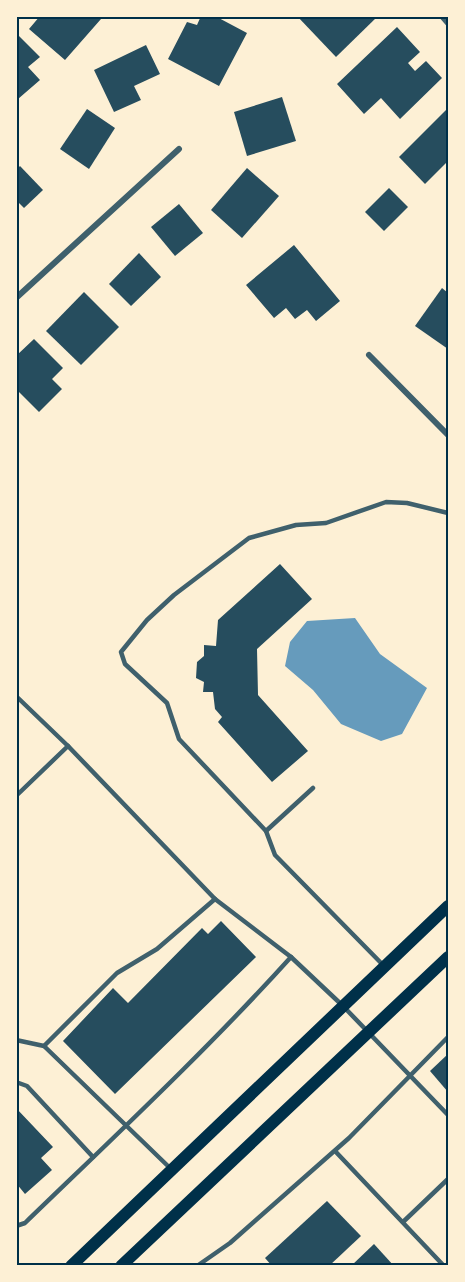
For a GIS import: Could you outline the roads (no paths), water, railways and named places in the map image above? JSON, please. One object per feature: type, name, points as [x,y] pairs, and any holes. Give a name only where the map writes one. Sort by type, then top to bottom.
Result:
[{"type":"main road","points":[[71,1265],[448,906]]},
{"type":"main road","points":[[121,1266],[448,957]]},
{"type":"street","points":[[442,16],[448,23]]},
{"type":"street","points":[[16,298],[179,149]]},
{"type":"street","points":[[369,355],[448,435]]},
{"type":"lane","points":[[384,966],[275,855],[266,831],[178,739],[167,703],[124,664],[121,652],[147,620],[174,595],[249,538],[296,525],[326,523],[386,502],[416,504],[448,513]]},
{"type":"lane","points":[[16,696],[68,746],[215,899],[291,957],[343,1006],[367,1034],[448,1115]]},
{"type":"lane","points":[[16,796],[68,746]]},
{"type":"lane","points":[[266,831],[313,788]]},
{"type":"lane","points":[[44,1046],[117,973],[157,949],[215,899]]},
{"type":"lane","points":[[16,1226],[25,1223],[127,1124],[245,1007],[291,957]]},
{"type":"lane","points":[[197,1266],[230,1243],[335,1151],[448,1037]]},
{"type":"lane","points":[[16,1040],[44,1046],[172,1170]]},
{"type":"lane","points":[[16,1082],[27,1086],[93,1157]]},
{"type":"lane","points":[[335,1151],[444,1266]]},
{"type":"lane","points":[[403,1222],[448,1179]]},
{"type":"water","points":[[355,618],[380,654],[427,688],[402,734],[381,741],[341,724],[313,690],[285,666],[290,642],[307,621]]}]
